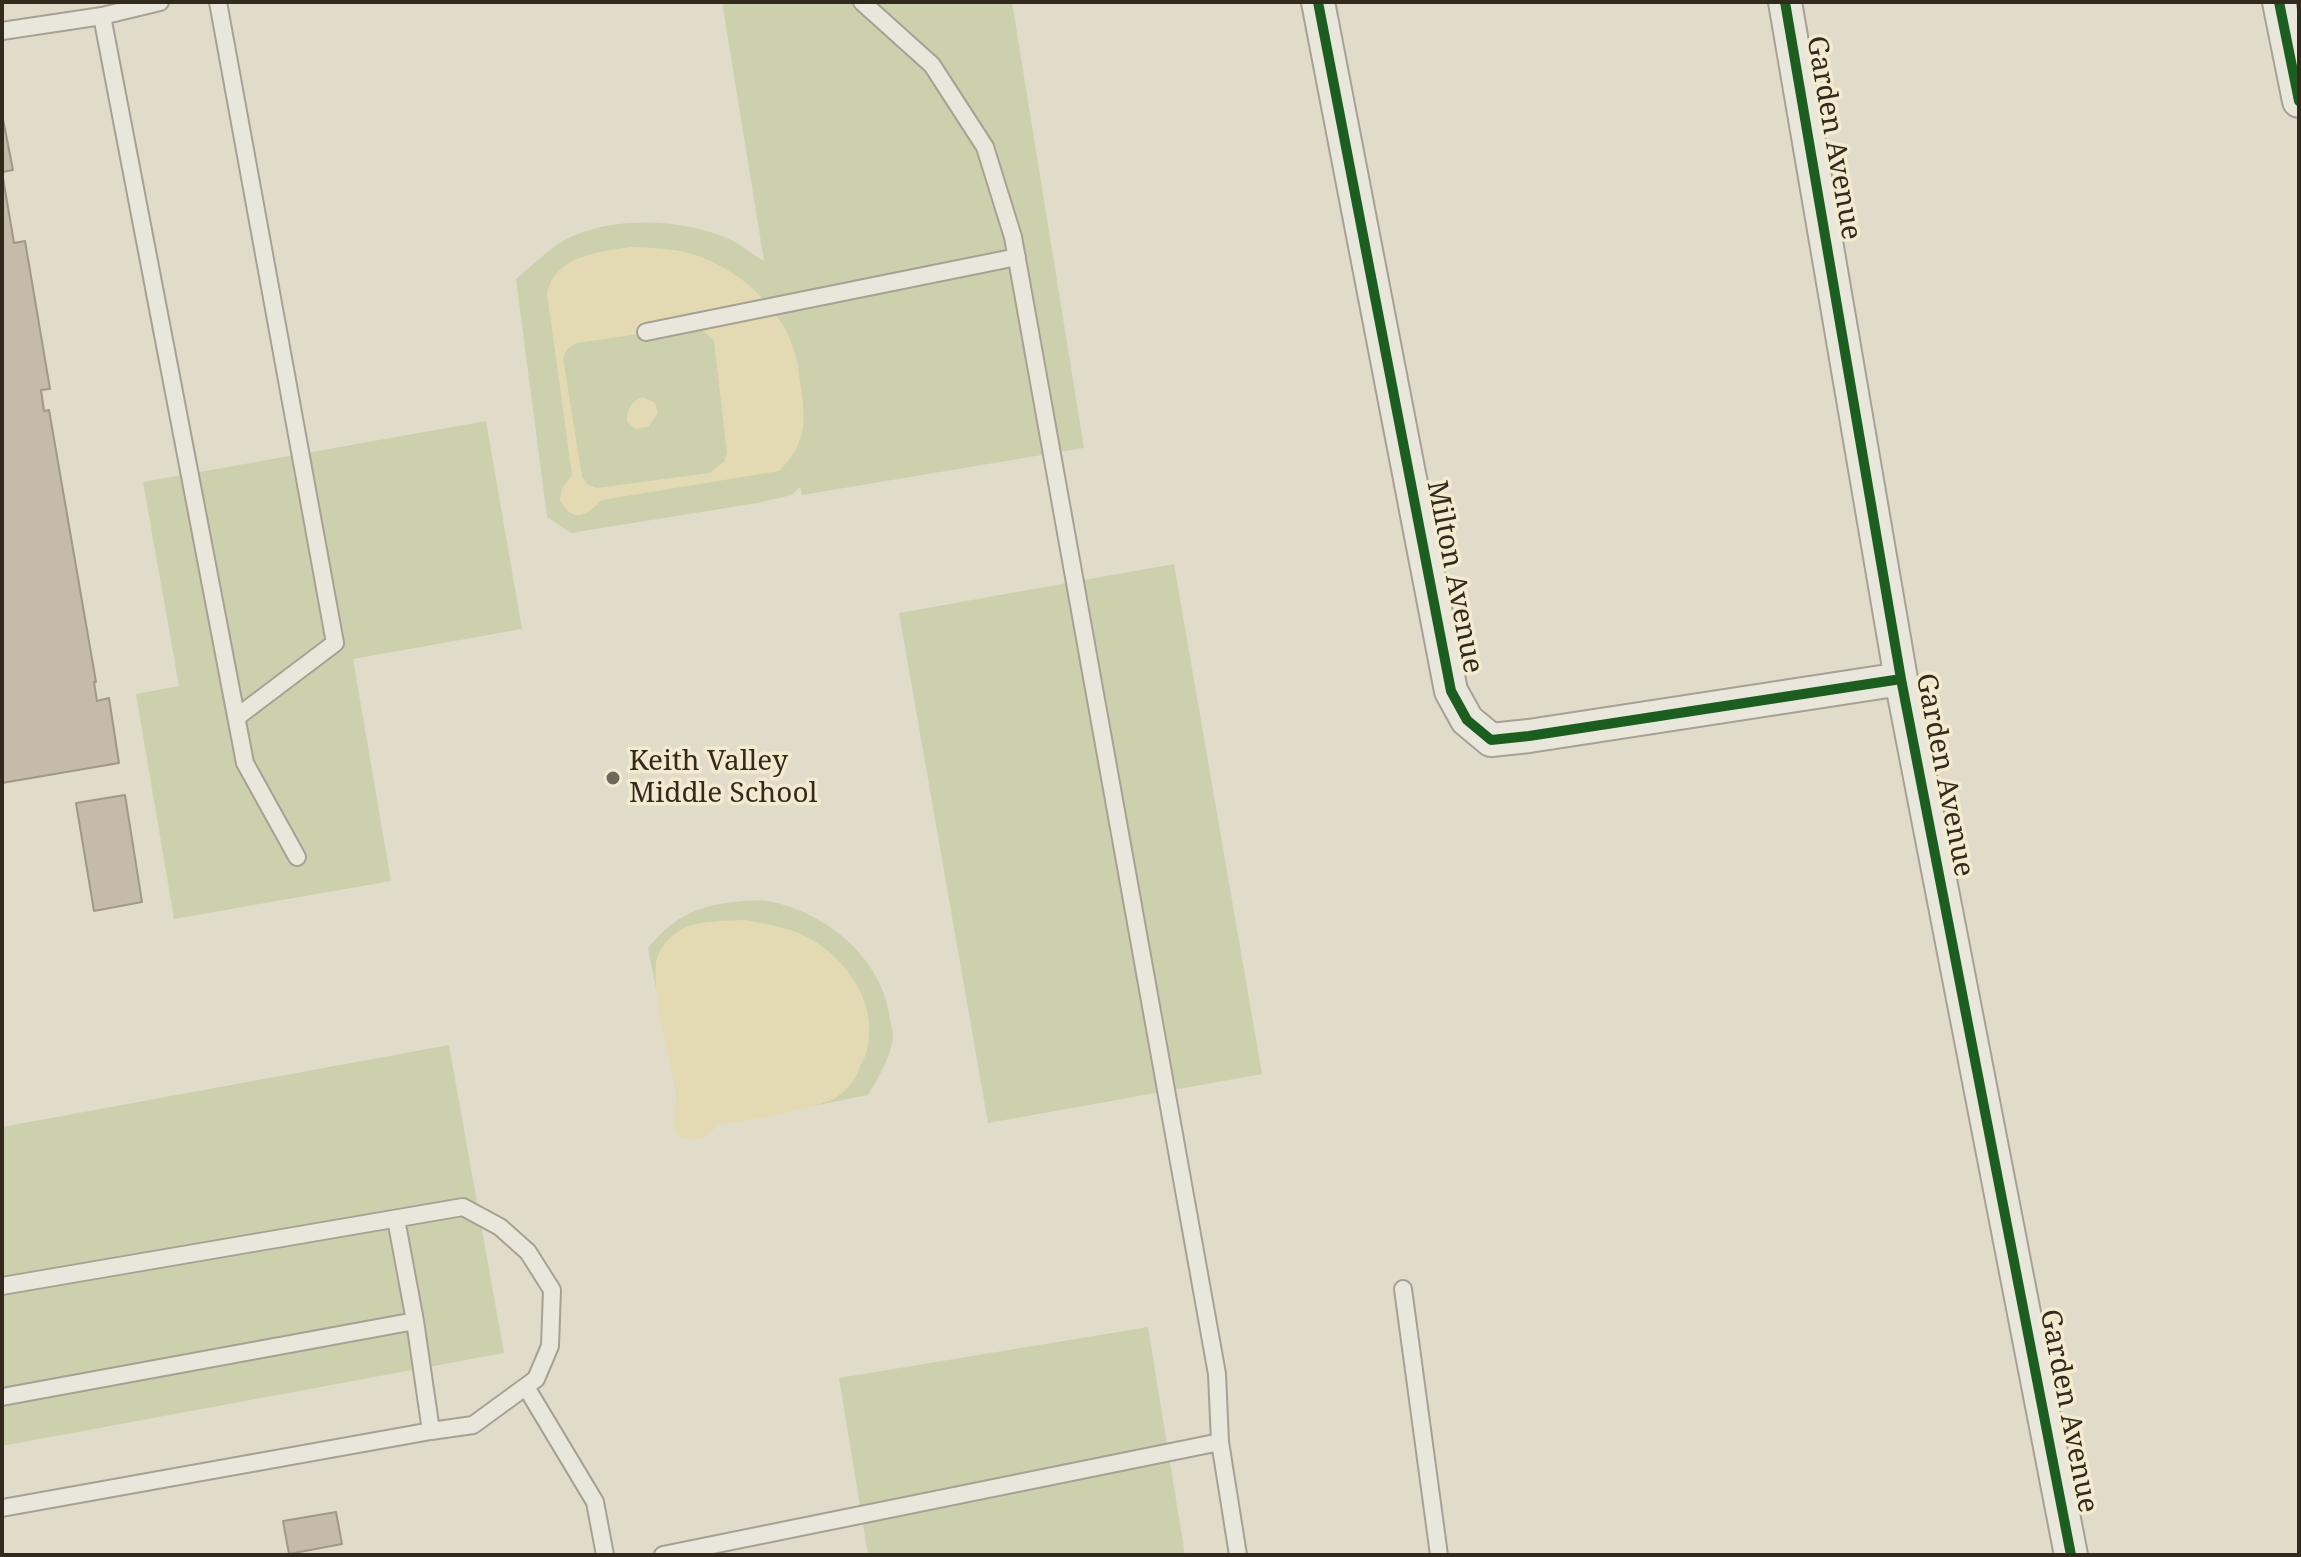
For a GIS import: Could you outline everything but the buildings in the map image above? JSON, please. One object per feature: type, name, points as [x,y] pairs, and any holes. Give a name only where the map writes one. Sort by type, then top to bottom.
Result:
[{"type":"street","name":"Milton Avenue","points":[[1318,2],[1451,691],[1467,720],[1491,740],[1503,739],[1901,679]]},
{"type":"street","name":"Garden Avenue","points":[[1785,2],[1901,679],[2071,1555]]},
{"type":"street","points":[[2279,2],[2299,101]]},
{"type":"lane","points":[[2,31],[102,16],[160,2]]},
{"type":"lane","points":[[218,2],[335,643],[237,717]]},
{"type":"lane","points":[[862,2],[932,65],[985,147],[1013,237],[1217,1374],[1220,1442],[1238,1555]]},
{"type":"lane","points":[[102,16],[245,763],[297,857]]},
{"type":"lane","points":[[646,332],[1017,257]]},
{"type":"lane","points":[[2,1286],[463,1207],[500,1227],[528,1252],[552,1290],[550,1346],[536,1379],[473,1425],[2,1508]]},
{"type":"lane","points":[[396,1219],[431,1431]]},
{"type":"lane","points":[[1403,1289],[1439,1555]]},
{"type":"lane","points":[[2,1397],[415,1321]]},
{"type":"lane","points":[[526,1387],[595,1502],[605,1555]]},
{"type":"lane","points":[[663,1555],[1220,1442]]},
{"type":"green space","points":[[722,2],[1012,2],[1084,448],[802,495],[800,487],[792,495],[757,503],[571,533],[547,517],[516,279],[565,240],[604,226],[626,223],[671,224],[714,233],[764,261]]},
{"type":"green space","points":[[486,421],[522,629],[353,659],[391,881],[174,919],[136,694],[179,686],[143,482]]},
{"type":"green space","points":[[1174,564],[1262,1074],[988,1123],[899,613]]},
{"type":"green space","points":[[761,900],[805,913],[845,939],[862,956],[885,996],[893,1035],[890,1053],[868,1095],[684,1132],[648,948],[672,924],[698,910]]},
{"type":"green space","points":[[449,1045],[504,1353],[2,1446],[2,1127]]},
{"type":"green space","points":[[1148,1327],[1185,1555],[868,1555],[839,1378]]},
{"type":"sand","points":[[632,247],[682,251],[715,263],[746,283],[772,309],[796,357],[803,412],[802,433],[795,452],[779,471],[602,500],[591,510],[575,515],[560,500],[562,488],[572,475],[547,293],[559,271],[569,263],[593,254]],"holes":[[[687,327],[702,331],[714,341],[727,453],[724,462],[709,473],[597,488],[588,485],[582,477],[563,358],[568,348],[577,343]]]},
{"type":"sand","points":[[643,397],[655,403],[658,413],[648,427],[636,429],[627,422],[628,413],[630,406]]},
{"type":"sand","points":[[744,920],[801,934],[836,958],[857,985],[864,1000],[870,1033],[866,1052],[848,1087],[827,1102],[797,1111],[719,1125],[698,1139],[689,1140],[681,1137],[673,1122],[678,1098],[659,1012],[655,978],[657,959],[667,942],[684,928],[709,922]]},
{"type":"cycle path","points":[[1318,2],[1451,691],[1467,720],[1491,740],[1901,679]]},
{"type":"cycle path","points":[[1785,2],[1901,679],[2071,1555]]},
{"type":"cycle path","points":[[2279,2],[2299,101]]},
{"type":"place","name":"Keith Valley Middle School","points":[[613,778]]}]
